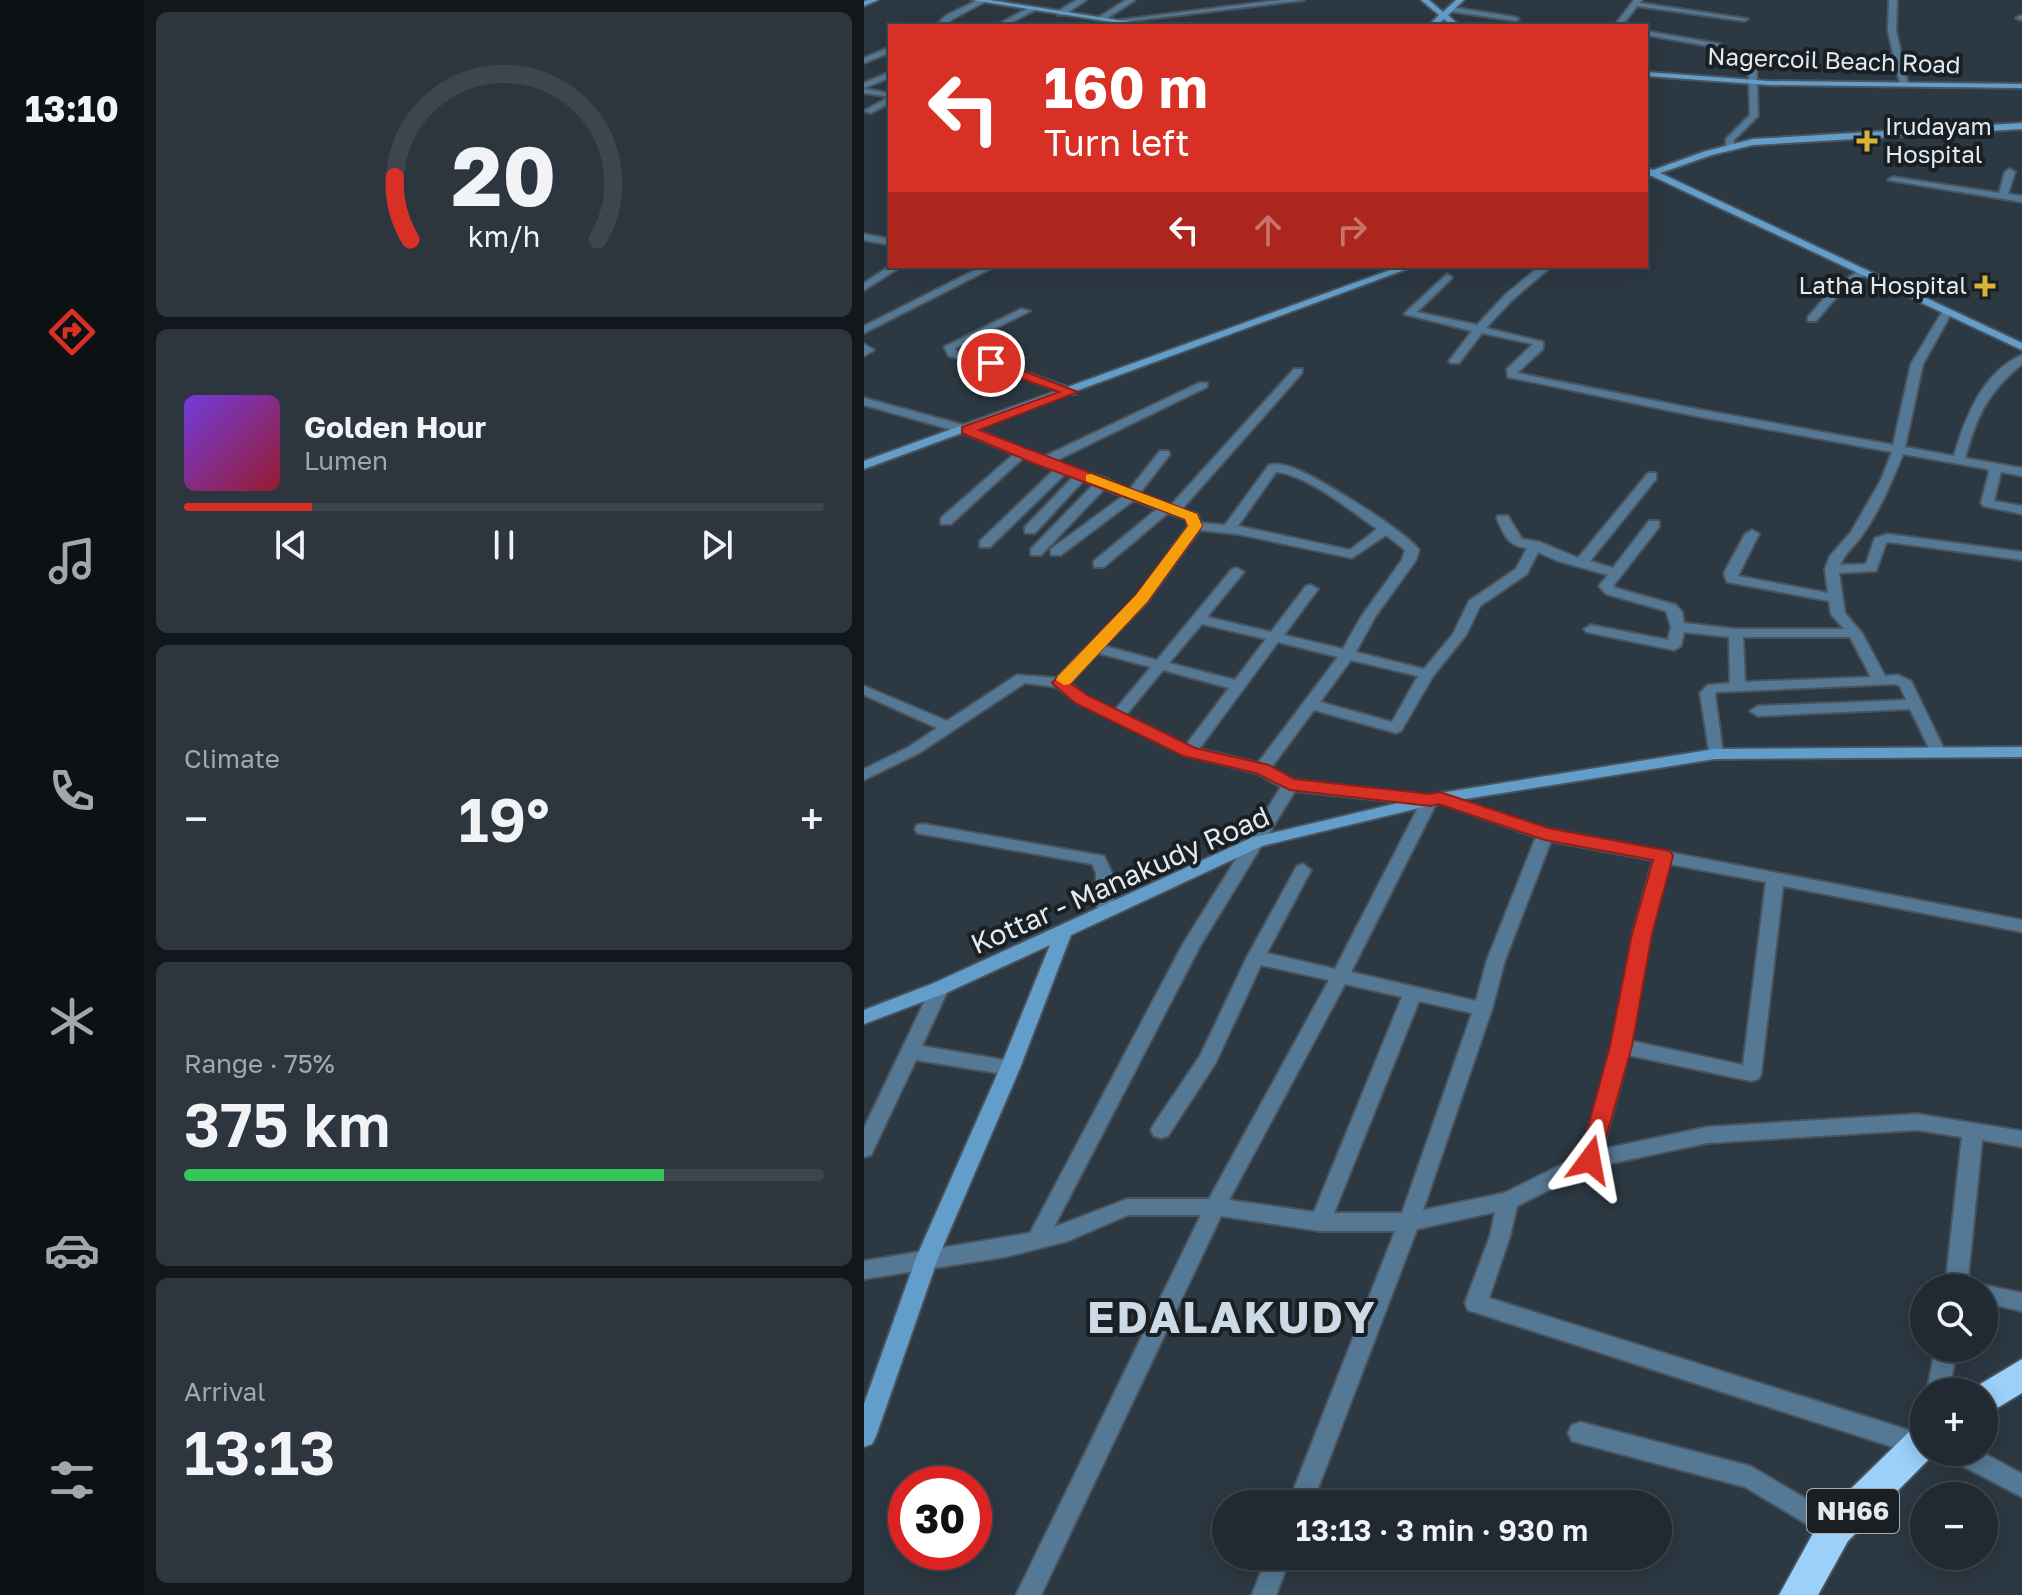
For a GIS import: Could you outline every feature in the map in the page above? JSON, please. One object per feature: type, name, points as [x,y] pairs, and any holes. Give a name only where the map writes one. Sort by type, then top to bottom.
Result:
[{"type":"highway","points":[[1998,1390],[2022,1374]]},
{"type":"highway","name":"NH66","points":[[1798,1595],[1835,1529],[1910,1453]]},
{"type":"main road","points":[[864,4],[874,0]]},
{"type":"main road","points":[[976,0],[1127,24]]},
{"type":"main road","points":[[1425,0],[1448,11],[1455,24]]},
{"type":"main road","points":[[1434,24],[1460,0]]},
{"type":"main road","name":"Nagercoil Beach Road","points":[[1648,74],[1752,82],[2022,86]]},
{"type":"main road","points":[[1648,172],[1730,147],[1776,139],[2020,129]]},
{"type":"main road","points":[[1648,172],[2022,347]]},
{"type":"main road","points":[[864,465],[1405,268]]},
{"type":"main road","name":"Kottar - Manakudy Road","points":[[864,1017],[940,988],[1257,842],[1435,799],[1715,754],[2022,752]]},
{"type":"main road","points":[[864,1436],[927,1258],[1010,1068],[1063,933]]},
{"type":"street","points":[[1061,13],[1082,0]]},
{"type":"street","points":[[1100,19],[1131,0]]},
{"type":"street","points":[[1166,24],[1206,0]]},
{"type":"street","points":[[1115,21],[1300,0]]},
{"type":"street","points":[[1665,0],[1739,9]]},
{"type":"street","points":[[1893,0],[1892,31],[1904,84]]},
{"type":"street","points":[[942,24],[982,1]]},
{"type":"street","points":[[1620,24],[1636,2],[1744,19]]},
{"type":"street","points":[[1003,24],[1033,9]]},
{"type":"street","points":[[1448,11],[1515,19]]},
{"type":"street","points":[[1648,33],[1720,46]]},
{"type":"street","points":[[864,62],[888,51]]},
{"type":"street","points":[[1730,147],[1730,139],[1754,116],[1752,53]]},
{"type":"street","points":[[864,62],[888,71]]},
{"type":"street","points":[[864,88],[888,73]]},
{"type":"street","points":[[864,88],[888,97]]},
{"type":"street","points":[[868,111],[888,99]]},
{"type":"street","points":[[2003,196],[2010,172]]},
{"type":"street","points":[[1893,180],[2022,199]]},
{"type":"street","points":[[864,237],[888,242]]},
{"type":"street","points":[[864,287],[894,268]]},
{"type":"street","points":[[864,330],[987,268]]},
{"type":"street","points":[[1455,361],[1477,329],[1513,289],[1544,268]]},
{"type":"street","points":[[1812,319],[1837,290],[1862,273]]},
{"type":"street","points":[[1447,277],[1409,314],[1539,343],[1539,347],[1511,371],[1512,375],[1898,452],[2022,472]]},
{"type":"street","points":[[1025,311],[949,347],[953,354],[991,363],[1071,392]]},
{"type":"street","points":[[1880,681],[1855,633],[1838,614],[1832,569],[1837,556],[1857,534],[1886,482],[1898,452],[1917,364],[1947,312]]},
{"type":"street","points":[[1958,462],[1973,409],[1996,379],[2022,358]]},
{"type":"street","points":[[1099,564],[1170,509],[1298,371]]},
{"type":"street","points":[[1043,462],[1203,385]]},
{"type":"street","points":[[864,401],[967,430],[1043,462],[1192,517],[1195,526]]},
{"type":"street","points":[[946,521],[1022,453]]},
{"type":"street","points":[[1056,552],[1131,496],[1164,454]]},
{"type":"street","points":[[1229,529],[1273,468],[1280,466],[1324,488],[1408,544],[1412,550],[1409,560],[1368,617],[1347,655],[1262,769]]},
{"type":"street","points":[[1993,467],[1995,472],[1987,503],[2022,510]]},
{"type":"street","points":[[985,544],[1063,469]]},
{"type":"street","points":[[1030,530],[1082,475]]},
{"type":"street","points":[[1582,562],[1652,476]]},
{"type":"street","points":[[1036,552],[1103,482]]},
{"type":"street","points":[[1503,519],[1512,538],[1518,543],[1535,545],[1616,573]]},
{"type":"street","points":[[1591,629],[1674,646],[1678,627],[1671,608],[1606,586],[1654,524]]},
{"type":"street","points":[[1195,526],[1229,529],[1352,554],[1384,530]]},
{"type":"street","points":[[1061,683],[1142,599],[1195,526]]},
{"type":"street","points":[[1752,534],[1731,573],[1732,579],[1834,598]]},
{"type":"street","points":[[1832,569],[1871,568],[1880,541],[1888,538],[2022,556]]},
{"type":"street","points":[[1311,704],[1396,728],[1427,674],[1459,635],[1474,604],[1522,571],[1535,545]]},
{"type":"street","points":[[1117,717],[1237,572]]},
{"type":"street","points":[[1189,752],[1311,589]]},
{"type":"street","points":[[1199,619],[1427,674]]},
{"type":"street","points":[[1678,627],[1736,633],[1855,633]]},
{"type":"street","points":[[1736,633],[1738,688]]},
{"type":"street","points":[[1094,648],[1240,686]]},
{"type":"street","points":[[864,775],[914,750],[1022,678],[1061,683],[1081,699],[1189,752],[1262,769],[1290,785],[1435,799],[1545,834],[2022,926]]},
{"type":"street","points":[[1715,754],[1707,693],[1713,688],[1894,679],[1904,682],[1937,751]]},
{"type":"street","points":[[864,690],[946,726]]},
{"type":"street","points":[[1758,711],[1916,704]]},
{"type":"street","points":[[1037,1239],[1192,944],[1290,785]]},
{"type":"street","points":[[1028,1595],[1215,1207],[1435,799]]},
{"type":"street","points":[[923,829],[1098,860],[1104,873],[1106,912]]},
{"type":"street","points":[[1305,1490],[1409,1222],[1483,1009],[1496,960],[1545,834]]},
{"type":"street","points":[[1590,1160],[1621,1046],[1642,934],[1663,856]]},
{"type":"street","points":[[1161,1130],[1208,1059],[1256,957],[1303,870]]},
{"type":"street","points":[[1621,1046],[1751,1074],[1775,879]]},
{"type":"street","points":[[1256,957],[1483,1009]]},
{"type":"street","points":[[864,1149],[940,988]]},
{"type":"street","points":[[1320,1222],[1412,995]]},
{"type":"street","points":[[912,1052],[1010,1068]]},
{"type":"street","points":[[864,1270],[1005,1248],[1068,1232],[1127,1207],[1215,1207],[1320,1222],[1409,1222],[1508,1201],[1590,1160],[1707,1135],[1917,1122],[2022,1139]]},
{"type":"street","points":[[1958,1274],[1973,1131]]},
{"type":"street","points":[[1508,1201],[1476,1303],[1910,1439]]},
{"type":"street","points":[[1998,1297],[2022,1302]]},
{"type":"street","points":[[1580,1433],[1750,1477],[1835,1529]]},
{"type":"street","points":[[1985,1466],[2022,1486]]},
{"type":"street","points":[[1264,1595],[1274,1570]]},
{"type":"slow traffic","points":[[1064,680],[1142,599],[1195,526],[1192,517],[1091,478]]},
{"type":"place","name":"Irudayam Hospital","points":[[1867,141]]},
{"type":"place","name":"Latha Hospital","points":[[1985,286]]},
{"type":"district","name":"EDALAKUDY","points":[[1232,1318]]},
{"type":"route","points":[[991,363],[1071,392],[967,430],[1043,462],[1192,517],[1195,526],[1142,599],[1061,683],[1081,699],[1189,752],[1262,769],[1290,785],[1430,800],[1440,798],[1545,834],[1663,856],[1642,934],[1621,1046],[1590,1160]]}]
